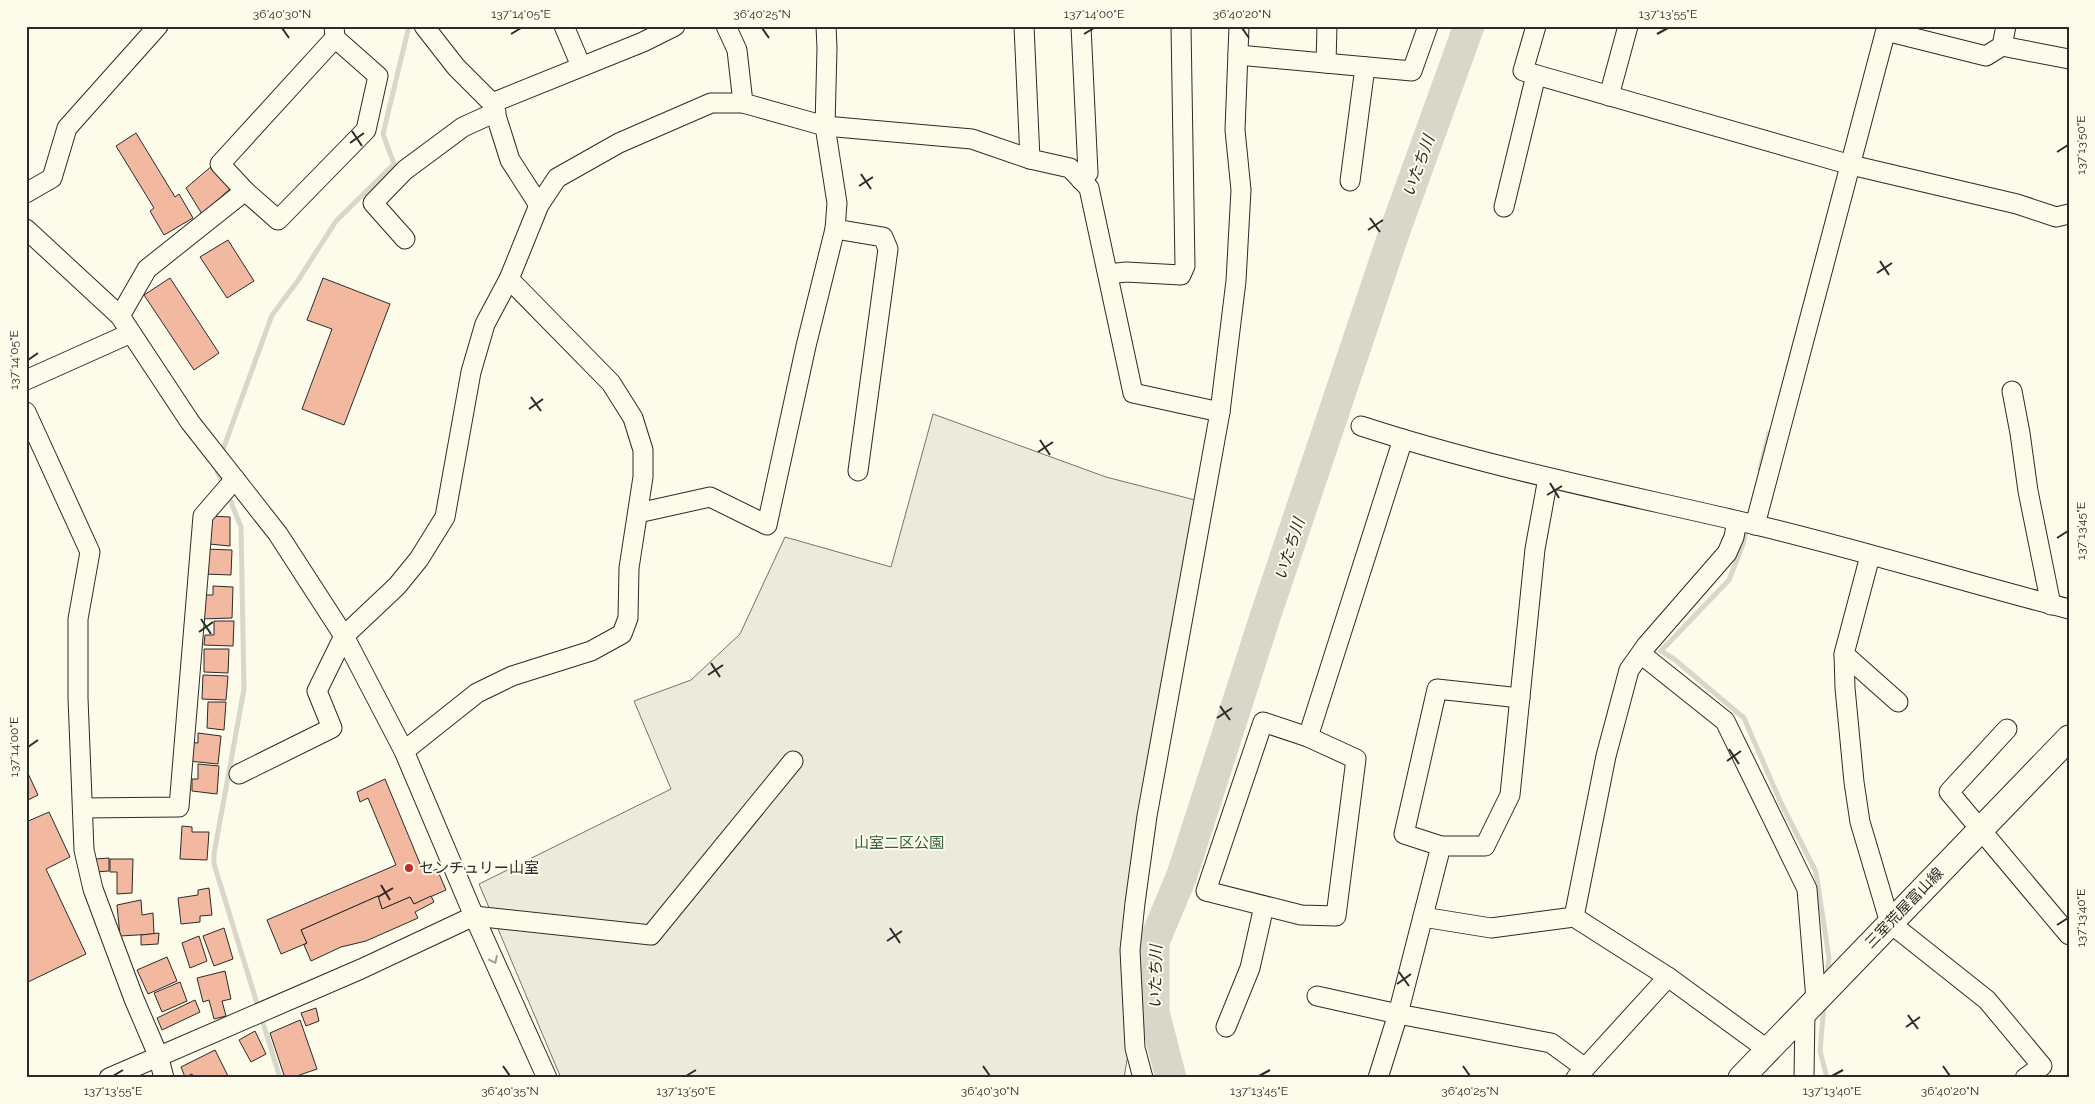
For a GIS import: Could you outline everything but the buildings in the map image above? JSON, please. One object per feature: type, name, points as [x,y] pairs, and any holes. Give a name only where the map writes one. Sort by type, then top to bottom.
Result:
[{"type":"main road","name":"三室荒屋富山線","points":[[1740,1078],[2069,738]]},
{"type":"street","points":[[26,193],[52,178],[67,128],[158,26]]},
{"type":"street","points":[[424,26],[456,67],[494,107],[510,160],[539,205]]},
{"type":"street","points":[[564,26],[582,66]]},
{"type":"street","points":[[405,239],[373,203],[405,170],[463,127],[494,107],[582,66],[643,42],[675,26]]},
{"type":"street","points":[[726,26],[737,50],[743,103]]},
{"type":"street","points":[[638,514],[710,497],[767,526],[806,346],[835,228],[837,203],[825,126],[826,26]]},
{"type":"street","points":[[1024,26],[1030,159]]},
{"type":"street","points":[[1081,26],[1088,173],[1081,180]]},
{"type":"street","points":[[1108,274],[1126,272],[1181,275],[1186,266],[1181,26]]},
{"type":"street","points":[[1143,1078],[1135,1048],[1130,950],[1147,816],[1220,412],[1236,281],[1241,190],[1235,130],[1239,26]]},
{"type":"street","points":[[1326,63],[1327,26]]},
{"type":"street","points":[[1238,54],[1412,71],[1428,26]]},
{"type":"street","points":[[1536,26],[1524,71],[1851,165],[2017,204],[2056,217],[2068,215]]},
{"type":"street","points":[[1609,96],[1628,26]]},
{"type":"street","points":[[2002,46],[2006,26]]},
{"type":"street","points":[[1574,918],[1606,756],[1629,670],[1727,553],[1734,537],[1746,523],[1851,165],[1886,28],[1986,56],[2002,46],[2069,59]]},
{"type":"street","points":[[335,32],[378,76],[366,130],[278,220],[245,191],[220,164],[335,32]]},
{"type":"street","points":[[1350,181],[1364,67]]},
{"type":"street","points":[[1504,207],[1536,75]]},
{"type":"street","points":[[239,774],[332,728],[317,692],[344,636],[402,580],[419,560],[445,517],[471,372],[485,324],[509,279],[539,205],[557,178],[619,142],[711,103],[743,103],[825,126],[972,139],[1030,159],[1070,168],[1089,188],[1133,393],[1220,412]]},
{"type":"street","points":[[120,316],[147,269],[245,191]]},
{"type":"street","points":[[835,228],[883,237],[888,249],[858,471]]},
{"type":"street","points":[[26,229],[120,316],[190,422],[278,534],[344,636],[404,751],[474,916],[547,1078]]},
{"type":"street","points":[[404,751],[477,693],[512,676],[591,652],[622,634],[628,618],[630,568],[643,477],[643,450],[633,418],[611,384],[509,279]]},
{"type":"street","points":[[26,380],[131,333]]},
{"type":"street","points":[[2012,391],[2028,491],[2060,607]]},
{"type":"street","points":[[26,412],[90,552],[78,619],[78,698],[84,850],[93,889],[134,999],[158,1055],[164,1078]]},
{"type":"street","points":[[1361,426],[1403,440],[1548,478],[1746,523],[2060,607]]},
{"type":"street","points":[[1308,737],[1403,440]]},
{"type":"street","points":[[1520,698],[1437,689],[1404,834],[1441,846],[1486,846],[1510,795],[1520,698],[1535,549],[1548,478]]},
{"type":"street","points":[[83,808],[179,807],[204,516],[235,479]]},
{"type":"street","points":[[1870,556],[1844,654],[1851,754],[1860,822],[1890,923],[1987,1000],[2047,1072],[2025,1078]]},
{"type":"street","points":[[1641,654],[1725,721],[1807,889],[1810,1006],[1804,1078]]},
{"type":"street","points":[[1844,654],[1898,702]]},
{"type":"street","points":[[1263,722],[1308,737],[1356,759],[1336,916],[1302,915],[1264,906],[1206,891],[1263,722]]},
{"type":"street","points":[[2007,728],[1949,792],[2069,935]]},
{"type":"street","points":[[109,1078],[361,968],[474,916],[651,934],[793,761]]},
{"type":"street","points":[[1378,1078],[1398,1014],[1441,846]]},
{"type":"street","points":[[1226,1027],[1250,968],[1264,906]]},
{"type":"street","points":[[1423,917],[1491,928],[1574,918],[1668,976],[1768,1050]]},
{"type":"street","points":[[1317,996],[1398,1014],[1551,1043],[1580,1073],[1668,976]]},
{"type":"green space","name":"山室二区公園","points":[[933,414],[1106,477],[1195,500],[1138,816],[1128,1054],[1124,1078],[561,1078],[479,884],[671,789],[634,701],[691,680],[740,634],[785,537],[891,567]]},
{"type":"waterway","points":[[221,455],[272,315],[297,282],[336,221],[394,164],[383,134],[409,26]]},
{"type":"waterway","name":"いたち川","points":[[1171,1078],[1154,1012],[1154,942],[1182,875],[1265,617],[1393,236],[1469,26]]},
{"type":"waterway","points":[[1760,469],[1769,433]]},
{"type":"waterway","points":[[218,466],[217,471],[223,485]]},
{"type":"waterway","points":[[228,495],[241,527],[244,689],[214,854],[214,864],[280,1078]]},
{"type":"waterway","points":[[1747,526],[1743,544],[1729,580],[1661,651],[1674,659],[1744,718],[1781,803],[1816,872],[1829,958],[1827,975]]},
{"type":"waterway","points":[[1824,1005],[1820,1051],[1827,1078]]},
{"type":"place","name":"センチュリー山室","points":[[409,868]]}]
